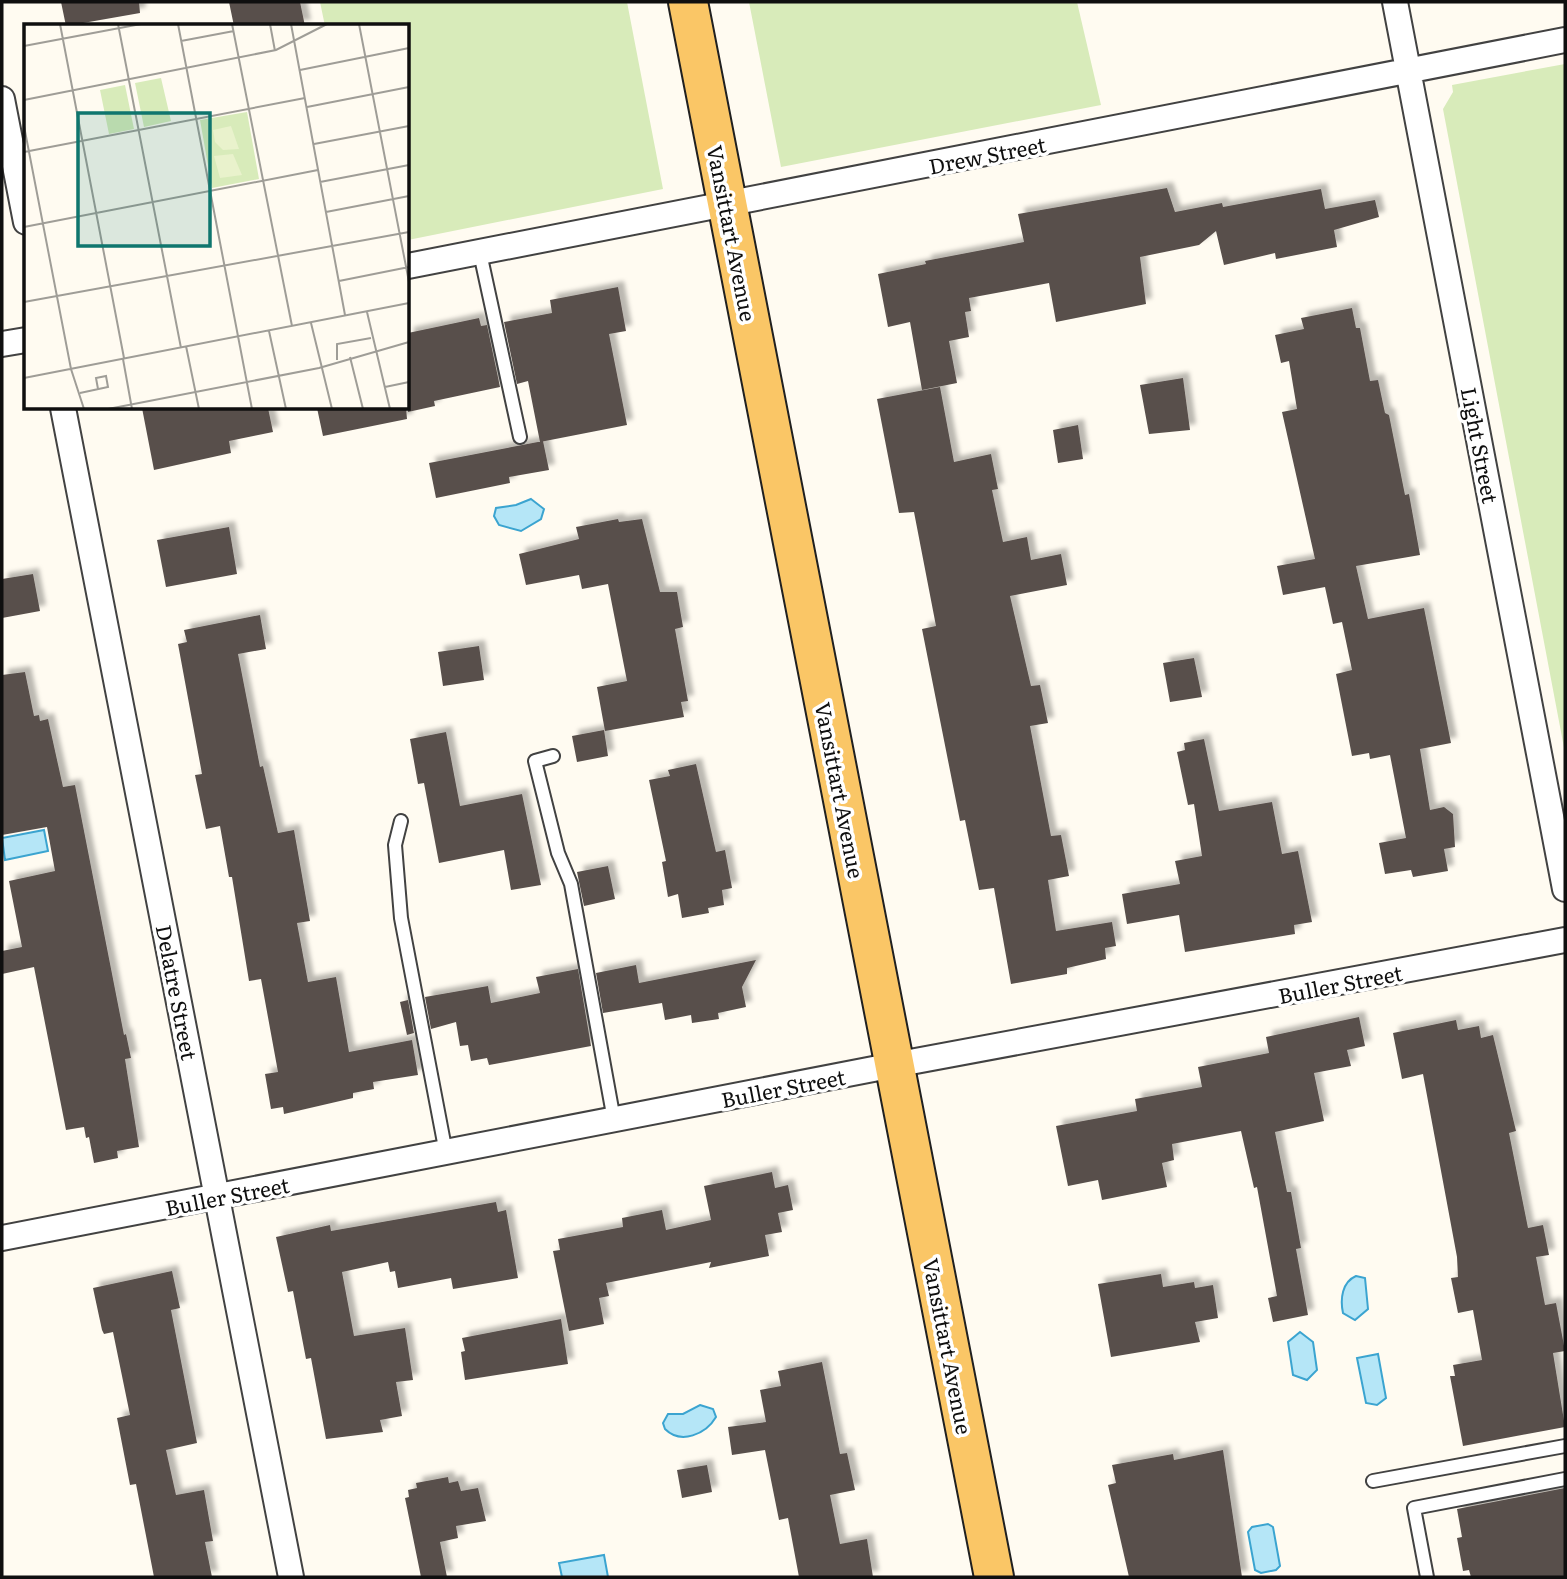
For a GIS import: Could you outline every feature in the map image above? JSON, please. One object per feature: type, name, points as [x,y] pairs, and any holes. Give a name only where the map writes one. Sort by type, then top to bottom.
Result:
[{"type":"main road","name":"Vansittart Avenue","points":[[688,2],[994,1577]]},
{"type":"street","name":"Light Street","points":[[1395,2],[1565,888]]},
{"type":"street","name":"Drew Street","points":[[410,266],[1565,40]]},
{"type":"street","points":[[2,99],[24,212]]},
{"type":"street","points":[[2,344],[24,340]]},
{"type":"street","name":"Delatre Street","points":[[63,410],[291,1577]]},
{"type":"street","name":"Buller Street","points":[[2,1238],[894,1065],[1565,940]]},
{"type":"lane","points":[[480,253],[520,437]]},
{"type":"lane","points":[[553,756],[535,761],[558,853],[573,896],[614,1120]]},
{"type":"lane","points":[[401,821],[395,845],[401,918],[446,1153]]},
{"type":"lane","points":[[1373,1480],[1565,1446]]},
{"type":"lane","points":[[1427,1577],[1414,1508],[1565,1479]]},
{"type":"green space","points":[[320,2],[627,2],[663,189],[410,240],[410,24],[325,24]]},
{"type":"green space","points":[[749,2],[1077,2],[1101,105],[781,167]]},
{"type":"green space","points":[[1565,64],[1565,753],[1443,109],[1453,92],[1452,85]]},
{"type":"water","points":[[531,499],[544,509],[541,519],[521,531],[499,525],[494,516],[496,508]]},
{"type":"water","points":[[44,830],[48,851],[5,860],[2,838]]},
{"type":"water","points":[[1356,1276],[1365,1278],[1368,1309],[1355,1320],[1343,1313],[1342,1302],[1345,1287]]},
{"type":"water","points":[[1300,1332],[1313,1342],[1317,1370],[1307,1380],[1293,1375],[1288,1342]]},
{"type":"water","points":[[1378,1354],[1386,1398],[1377,1405],[1366,1403],[1357,1358]]},
{"type":"water","points":[[700,1405],[713,1409],[716,1417],[706,1428],[686,1437],[671,1434],[665,1429],[663,1423],[668,1414],[683,1414]]},
{"type":"water","points":[[1268,1524],[1273,1527],[1280,1566],[1276,1570],[1261,1573],[1255,1570],[1248,1532],[1252,1527]]},
{"type":"water","points":[[604,1555],[608,1577],[562,1577],[559,1563]]},
{"type":"building","points":[[61,2],[139,2],[140,13],[66,24]]},
{"type":"building","points":[[229,2],[300,2],[305,24],[234,24]]},
{"type":"building","points":[[1167,188],[1175,212],[1222,203],[1223,207],[1321,189],[1325,209],[1375,200],[1379,217],[1334,230],[1337,247],[1276,259],[1275,253],[1224,265],[1216,231],[1199,245],[1140,257],[1146,304],[1056,322],[1049,283],[969,298],[971,311],[965,312],[969,337],[949,341],[957,383],[922,390],[910,322],[888,327],[878,274],[926,264],[925,261],[1024,242],[1018,214]]},
{"type":"building","points":[[618,287],[626,331],[609,334],[627,425],[540,442],[528,381],[517,384],[504,322],[552,313],[550,300]]},
{"type":"building","points":[[1352,308],[1356,328],[1360,328],[1370,381],[1378,380],[1385,413],[1389,415],[1405,495],[1409,494],[1420,555],[1356,566],[1368,619],[1424,608],[1451,743],[1420,749],[1430,810],[1444,807],[1453,814],[1455,847],[1444,849],[1448,871],[1413,877],[1411,870],[1385,874],[1379,843],[1406,838],[1390,755],[1370,759],[1369,753],[1352,756],[1336,674],[1352,670],[1342,622],[1333,624],[1325,587],[1283,595],[1277,566],[1315,559],[1282,412],[1297,409],[1289,361],[1281,363],[1275,335],[1304,329],[1301,318]]},
{"type":"building","points":[[479,318],[481,326],[487,325],[500,387],[434,401],[435,406],[408,412],[410,333]]},
{"type":"building","points":[[1183,378],[1190,430],[1149,434],[1140,385]]},
{"type":"building","points":[[940,387],[954,462],[991,454],[998,489],[992,490],[1003,542],[1027,537],[1031,560],[1061,554],[1067,585],[1010,596],[1031,686],[1040,685],[1048,723],[1030,726],[1051,836],[1061,835],[1069,876],[1048,880],[1056,931],[1112,922],[1116,946],[1105,948],[1106,959],[1067,968],[1067,974],[1011,984],[994,888],[979,890],[965,820],[960,821],[922,629],[936,626],[914,512],[899,513],[877,399]]},
{"type":"building","points":[[142,410],[268,410],[273,432],[229,441],[231,453],[154,470]]},
{"type":"building","points":[[317,410],[406,410],[407,419],[323,436]]},
{"type":"building","points":[[1078,425],[1083,459],[1058,463],[1053,430]]},
{"type":"building","points":[[543,441],[549,470],[509,477],[510,483],[436,498],[429,463]]},
{"type":"building","points":[[618,519],[619,522],[642,519],[660,592],[677,592],[683,627],[675,629],[688,701],[681,702],[684,717],[605,731],[597,687],[627,681],[608,584],[582,589],[579,575],[526,585],[519,554],[579,539],[576,527]]},
{"type":"building","points":[[229,527],[237,574],[166,587],[157,540]]},
{"type":"building","points":[[33,574],[40,611],[2,618],[2,579]]},
{"type":"building","points":[[260,615],[266,649],[238,654],[260,767],[263,766],[278,833],[294,830],[310,921],[297,923],[308,982],[336,977],[349,1052],[412,1040],[418,1075],[373,1082],[374,1089],[353,1093],[353,1098],[284,1114],[283,1107],[271,1109],[265,1074],[278,1072],[261,979],[249,981],[232,877],[229,877],[220,826],[206,829],[195,775],[202,774],[178,644],[187,642],[184,630]]},
{"type":"building","points":[[479,646],[484,680],[443,686],[438,652]]},
{"type":"building","points":[[1194,658],[1202,697],[1170,702],[1163,663]]},
{"type":"building","points":[[25,672],[34,716],[39,715],[40,721],[48,719],[63,787],[75,785],[124,1035],[126,1034],[131,1058],[125,1059],[139,1147],[117,1151],[118,1158],[94,1163],[89,1137],[86,1138],[84,1127],[66,1130],[34,967],[2,974],[2,951],[22,947],[9,881],[55,871],[47,827],[2,835],[2,675]]},
{"type":"building","points":[[604,730],[608,756],[577,762],[572,736]]},
{"type":"building","points":[[446,732],[460,806],[522,794],[541,885],[511,890],[504,850],[439,863],[424,783],[418,784],[410,739]]},
{"type":"building","points":[[1204,739],[1219,811],[1272,802],[1282,854],[1298,851],[1312,922],[1294,925],[1295,934],[1185,952],[1179,915],[1127,924],[1122,894],[1180,884],[1175,861],[1202,856],[1194,804],[1188,805],[1177,752],[1185,750],[1184,743]]},
{"type":"building","points":[[696,764],[716,852],[725,850],[732,888],[722,890],[724,905],[708,908],[709,913],[682,918],[678,894],[668,897],[662,862],[666,861],[649,780],[670,776],[668,770]]},
{"type":"building","points":[[608,866],[615,899],[584,906],[577,872]]},
{"type":"building","points":[[756,960],[742,987],[746,1007],[718,1013],[719,1019],[692,1023],[691,1015],[665,1020],[662,1003],[603,1013],[596,973],[636,965],[639,983]]},
{"type":"building","points":[[578,969],[591,1046],[489,1065],[487,1058],[471,1061],[468,1045],[460,1046],[456,1022],[431,1029],[425,997],[488,986],[491,1003],[540,993],[536,977]]},
{"type":"building","points":[[408,1000],[414,1033],[407,1035],[400,1002]]},
{"type":"building","points":[[1359,1017],[1365,1046],[1347,1050],[1351,1066],[1314,1073],[1324,1121],[1275,1132],[1287,1192],[1291,1192],[1301,1248],[1296,1249],[1308,1315],[1273,1322],[1268,1298],[1277,1296],[1257,1187],[1254,1188],[1241,1131],[1172,1144],[1174,1160],[1162,1163],[1167,1187],[1102,1200],[1098,1180],[1068,1186],[1056,1126],[1137,1111],[1135,1099],[1202,1087],[1198,1067],[1269,1053],[1266,1037]]},
{"type":"building","points":[[1456,1020],[1458,1030],[1479,1026],[1481,1038],[1493,1035],[1516,1131],[1509,1133],[1528,1228],[1543,1225],[1549,1255],[1536,1257],[1545,1305],[1556,1303],[1565,1351],[1553,1353],[1565,1427],[1463,1446],[1450,1376],[1455,1376],[1453,1365],[1482,1360],[1473,1310],[1458,1313],[1451,1278],[1458,1277],[1457,1257],[1423,1074],[1402,1079],[1393,1033]]},
{"type":"building","points":[[772,1172],[775,1188],[788,1185],[793,1210],[778,1213],[782,1232],[765,1235],[769,1256],[709,1268],[711,1262],[606,1283],[609,1296],[599,1298],[604,1324],[569,1331],[553,1251],[560,1250],[558,1239],[623,1227],[622,1218],[662,1210],[666,1230],[711,1220],[704,1186]]},
{"type":"building","points":[[496,1202],[498,1212],[506,1210],[518,1278],[453,1289],[451,1278],[398,1288],[395,1271],[390,1272],[388,1262],[342,1272],[354,1336],[405,1328],[413,1380],[396,1382],[402,1416],[380,1420],[383,1432],[326,1439],[311,1358],[306,1359],[293,1291],[288,1292],[276,1237],[330,1225],[331,1231]]},
{"type":"building","points":[[172,1271],[180,1308],[171,1310],[197,1443],[166,1450],[176,1495],[204,1490],[213,1541],[205,1542],[212,1577],[154,1577],[136,1484],[130,1485],[117,1418],[130,1415],[113,1332],[104,1334],[102,1330],[93,1288]]},
{"type":"building","points":[[1161,1274],[1163,1287],[1194,1282],[1195,1288],[1213,1285],[1218,1318],[1195,1322],[1200,1342],[1111,1357],[1098,1284]]},
{"type":"building","points":[[561,1319],[568,1364],[465,1380],[462,1338]]},
{"type":"building","points":[[822,1362],[840,1454],[847,1453],[855,1490],[830,1495],[840,1544],[867,1539],[873,1577],[799,1577],[788,1518],[779,1520],[765,1450],[732,1455],[728,1427],[766,1422],[760,1390],[781,1386],[778,1371]]},
{"type":"building","points":[[1223,1450],[1242,1577],[1129,1577],[1108,1485],[1116,1483],[1112,1465],[1173,1454],[1174,1460]]},
{"type":"building","points":[[707,1465],[712,1492],[682,1498],[677,1470]]},
{"type":"building","points":[[448,1477],[449,1483],[458,1481],[461,1491],[478,1488],[486,1521],[456,1526],[458,1538],[440,1542],[447,1577],[421,1577],[405,1498],[409,1497],[408,1490],[417,1488],[416,1483]]},
{"type":"building","points":[[1565,1488],[1565,1577],[1471,1577],[1469,1570],[1463,1571],[1457,1538],[1462,1537],[1457,1509]]}]
